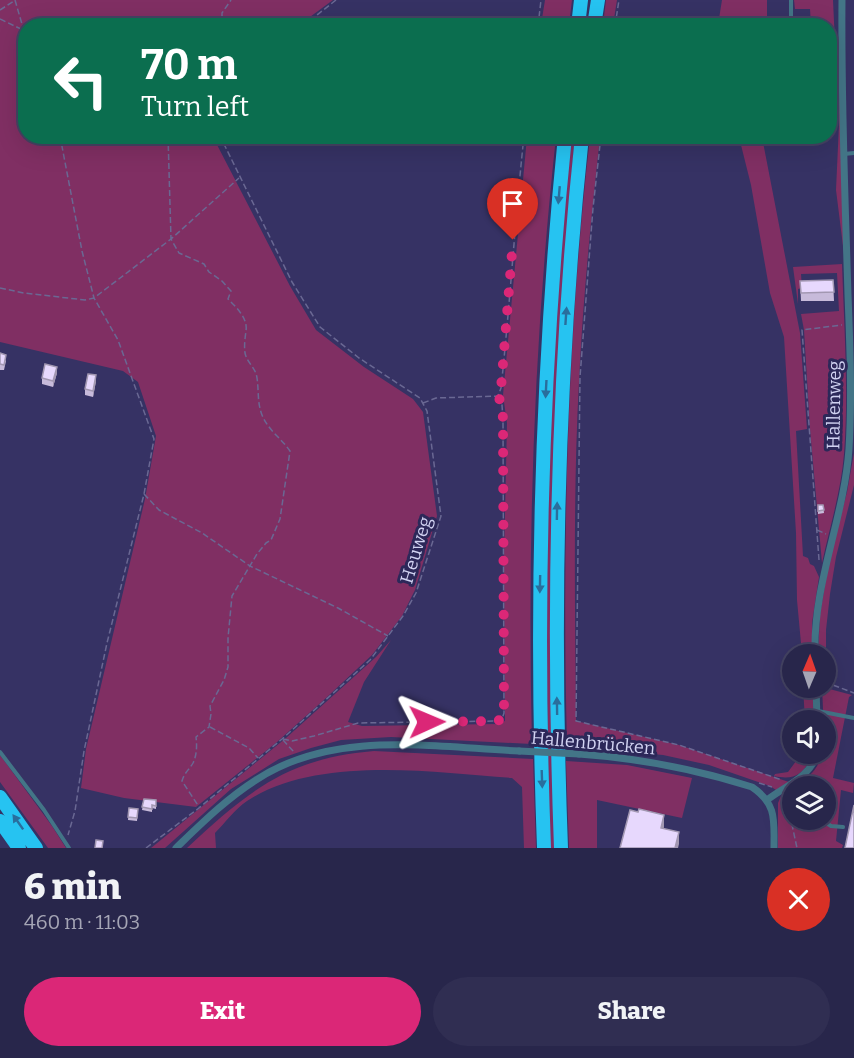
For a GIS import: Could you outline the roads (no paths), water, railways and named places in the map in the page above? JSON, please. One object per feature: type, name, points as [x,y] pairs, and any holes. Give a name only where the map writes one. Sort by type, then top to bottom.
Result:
[{"type":"highway","points":[[579,18],[581,0]]},
{"type":"highway","points":[[595,18],[598,0]]},
{"type":"highway","points":[[544,848],[540,697],[541,502],[551,296],[564,144]]},
{"type":"highway","points":[[561,848],[556,701],[557,501],[567,310],[581,144]]},
{"type":"highway","points":[[0,797],[36,848]]},
{"type":"highway","points":[[0,821],[19,848]]},
{"type":"street","name":"Hallenweg","points":[[815,644],[815,624],[822,579],[846,478],[849,448],[849,324],[841,69],[842,0]]},
{"type":"street","name":"Hallenbrücken","points":[[176,848],[224,803],[258,778],[311,755],[362,745],[579,754],[643,760],[752,788],[767,800]]},
{"type":"street","points":[[803,776],[813,764]]},
{"type":"street","points":[[774,848],[774,819],[767,800],[782,790]]},
{"type":"lane","points":[[791,0],[791,18]]},
{"type":"lane","points":[[844,154],[854,153]]},
{"type":"lane","points":[[836,715],[854,718]]},
{"type":"lane","points":[[0,752],[69,848]]},
{"type":"lane","points":[[836,826],[843,827]]}]
